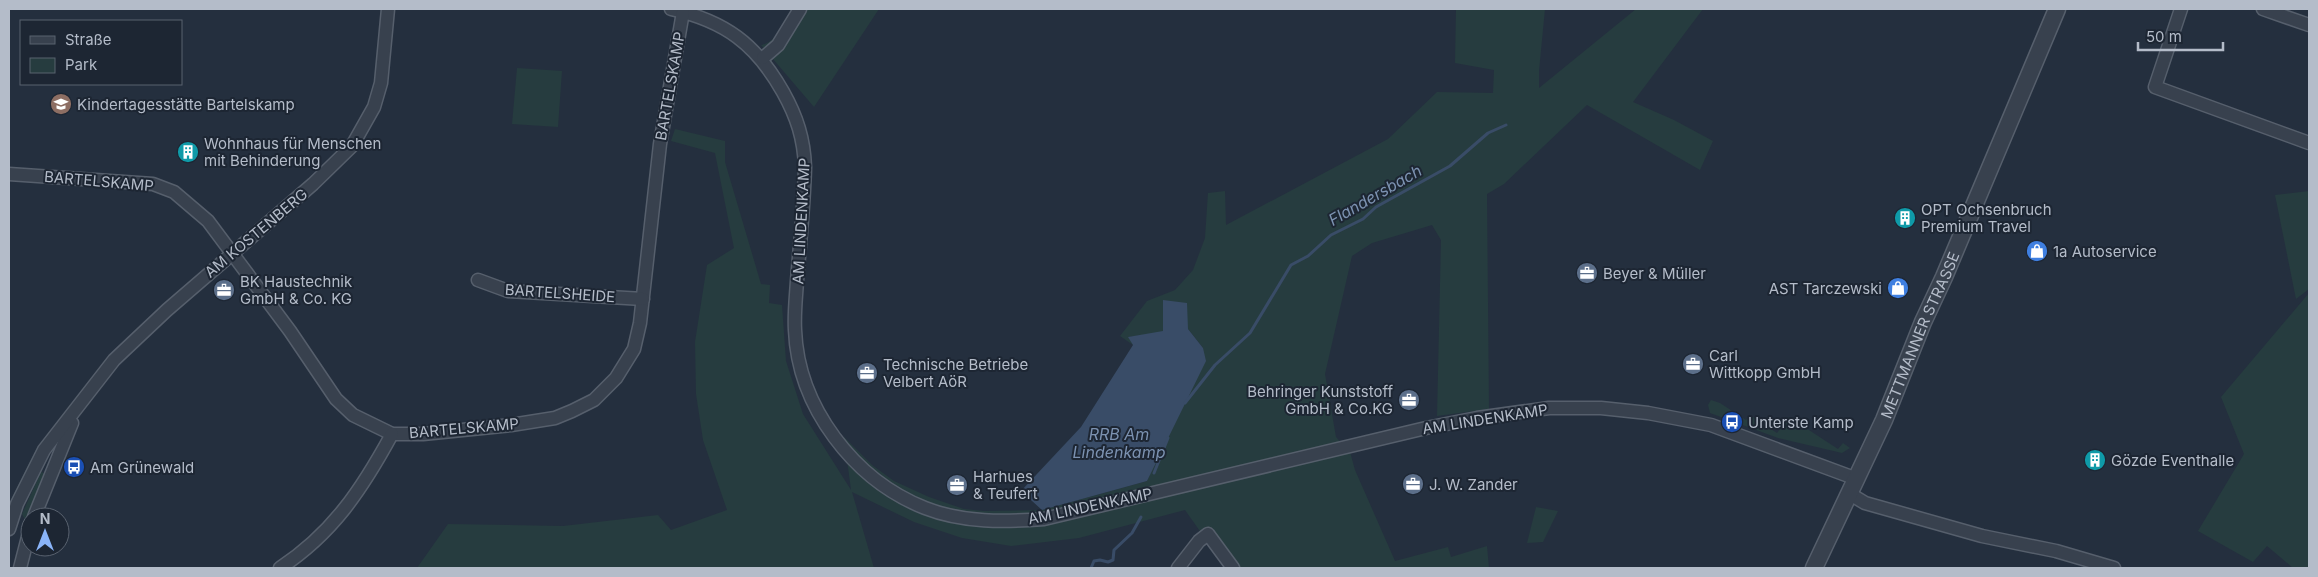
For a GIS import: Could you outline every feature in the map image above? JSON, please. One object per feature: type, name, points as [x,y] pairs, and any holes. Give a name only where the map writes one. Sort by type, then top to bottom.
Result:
[{"type":"street","name":"AM KOSTENBERG","points":[[9,529],[18,504],[44,450],[114,360],[162,314],[313,184],[352,146],[374,107],[381,83],[388,9]]},
{"type":"street","points":[[762,58],[778,45],[800,9]]},
{"type":"street","name":"METTMANNER STRASSE","points":[[1814,568],[1884,420],[1923,322],[1944,277],[2057,9]]},
{"type":"street","points":[[2182,9],[2155,87],[2309,143]]},
{"type":"street","points":[[2263,9],[2309,25]]},
{"type":"street","name":"BARTELSKAMP","points":[[9,174],[153,184],[174,192],[208,221],[290,331],[336,399],[352,415],[392,434],[453,431],[555,418],[594,400],[616,378],[634,350],[643,299],[677,10]]},
{"type":"street","name":"AM LINDENKAMP","points":[[677,10],[711,22],[737,36],[762,58],[794,112],[804,145],[804,189],[794,330],[805,383],[837,441],[861,468],[890,490],[925,508],[963,518],[1008,522],[1044,519],[1426,428],[1476,418],[1549,408],[1601,408],[1648,413],[1711,425],[1857,478]]},
{"type":"street","name":"BARTELSHEIDE","points":[[478,280],[508,291],[643,299]]},
{"type":"street","name":"AM KOSTENBERG","points":[[38,507],[82,402]]},
{"type":"street","points":[[280,568],[325,532],[349,504],[371,474],[392,434]]},
{"type":"street","points":[[1850,494],[1865,503],[1982,536],[2056,551],[2114,568]]},
{"type":"street","points":[[1178,568],[1199,541],[1208,534],[1233,568]]},
{"type":"green space","points":[[791,9],[879,9],[814,107],[761,45],[776,36],[784,26]]},
{"type":"green space","points":[[1456,9],[1545,9],[1539,88],[1636,9],[1703,9],[1633,102],[1674,120],[1713,141],[1700,170],[1587,105],[1504,184],[1487,194],[1489,409],[1437,416],[1441,240],[1432,225],[1372,243],[1352,256],[1325,374],[1336,437],[1350,452],[1355,470],[1395,561],[1448,547],[1451,557],[1487,546],[1489,568],[1226,568],[1185,510],[1079,538],[1011,546],[962,538],[914,522],[852,492],[874,568],[417,568],[448,524],[563,526],[658,515],[671,530],[727,510],[703,440],[696,394],[695,342],[707,265],[734,248],[715,153],[671,141],[675,129],[725,141],[725,162],[761,284],[770,285],[769,303],[782,305],[786,361],[803,414],[851,490],[844,437],[872,465],[894,481],[929,497],[964,509],[984,511],[1042,510],[1147,481],[1203,348],[1188,329],[1129,337],[1133,345],[1120,336],[1147,301],[1175,290],[1193,270],[1205,238],[1208,193],[1225,191],[1226,225],[1388,139],[1437,92],[1493,93],[1494,70],[1455,63]]},
{"type":"green space","points":[[517,68],[562,71],[558,127],[512,124]]},
{"type":"green space","points":[[2309,191],[2309,289],[2296,299],[2275,195]]},
{"type":"green space","points":[[2309,293],[2309,568],[2293,568],[2267,546],[2253,562],[2198,531],[2244,454],[2221,397]]},
{"type":"green space","points":[[1711,400],[1720,403],[1746,420],[1750,415],[1777,433],[1789,417],[1838,449],[1843,443],[1850,448],[1842,453],[1778,438],[1710,413],[1708,405]]},
{"type":"green space","points":[[41,472],[44,473],[32,507],[25,507]]},
{"type":"green space","points":[[1536,507],[1558,511],[1543,542],[1527,543]]},
{"type":"water","name":"RRB Am Lindenkamp","points":[[1163,300],[1187,303],[1188,329],[1203,348],[1206,361],[1147,481],[1042,510],[1021,491],[1081,427],[1133,345],[1128,337],[1163,331]]},
{"type":"waterway","name":"Flandersbach","points":[[1185,403],[1215,365],[1250,333],[1291,265],[1308,256],[1331,235],[1363,219],[1376,207],[1450,166],[1488,133],[1506,125]]},
{"type":"waterway","name":"Flandersbach","points":[[1154,473],[1168,438]]},
{"type":"waterway","name":"Flandersbach","points":[[1091,568],[1094,561],[1108,562],[1113,560],[1114,550],[1132,533],[1141,517]]},
{"type":"place","name":"Kindertagesstätte Bartelskamp","points":[[61,104]]},
{"type":"place","name":"Wohnhaus für Menschen mit Behinderung","points":[[188,152]]},
{"type":"place","name":"OPT Ochsenbruch Premium Travel","points":[[1905,218]]},
{"type":"place","name":"1a Autoservice","points":[[2037,251]]},
{"type":"place","name":"Beyer & Müller","points":[[1587,273]]},
{"type":"place","name":"AST Tarczewski","points":[[1898,288]]},
{"type":"place","name":"BK Haustechnik GmbH & Co. KG","points":[[224,290]]},
{"type":"place","name":"Carl Wittkopp GmbH","points":[[1693,364]]},
{"type":"place","name":"Technische Betriebe Velbert AöR","points":[[867,373]]},
{"type":"place","name":"Behringer Kunststoff GmbH & Co.KG","points":[[1409,400]]},
{"type":"place","name":"Unterste Kamp","points":[[1732,422]]},
{"type":"place","name":"Gözde Eventhalle","points":[[2095,460]]},
{"type":"place","name":"Am Grünewald","points":[[74,467]]},
{"type":"place","name":"J. W. Zander","points":[[1413,484]]},
{"type":"place","name":"Harhues & Teufert","points":[[957,485]]}]
